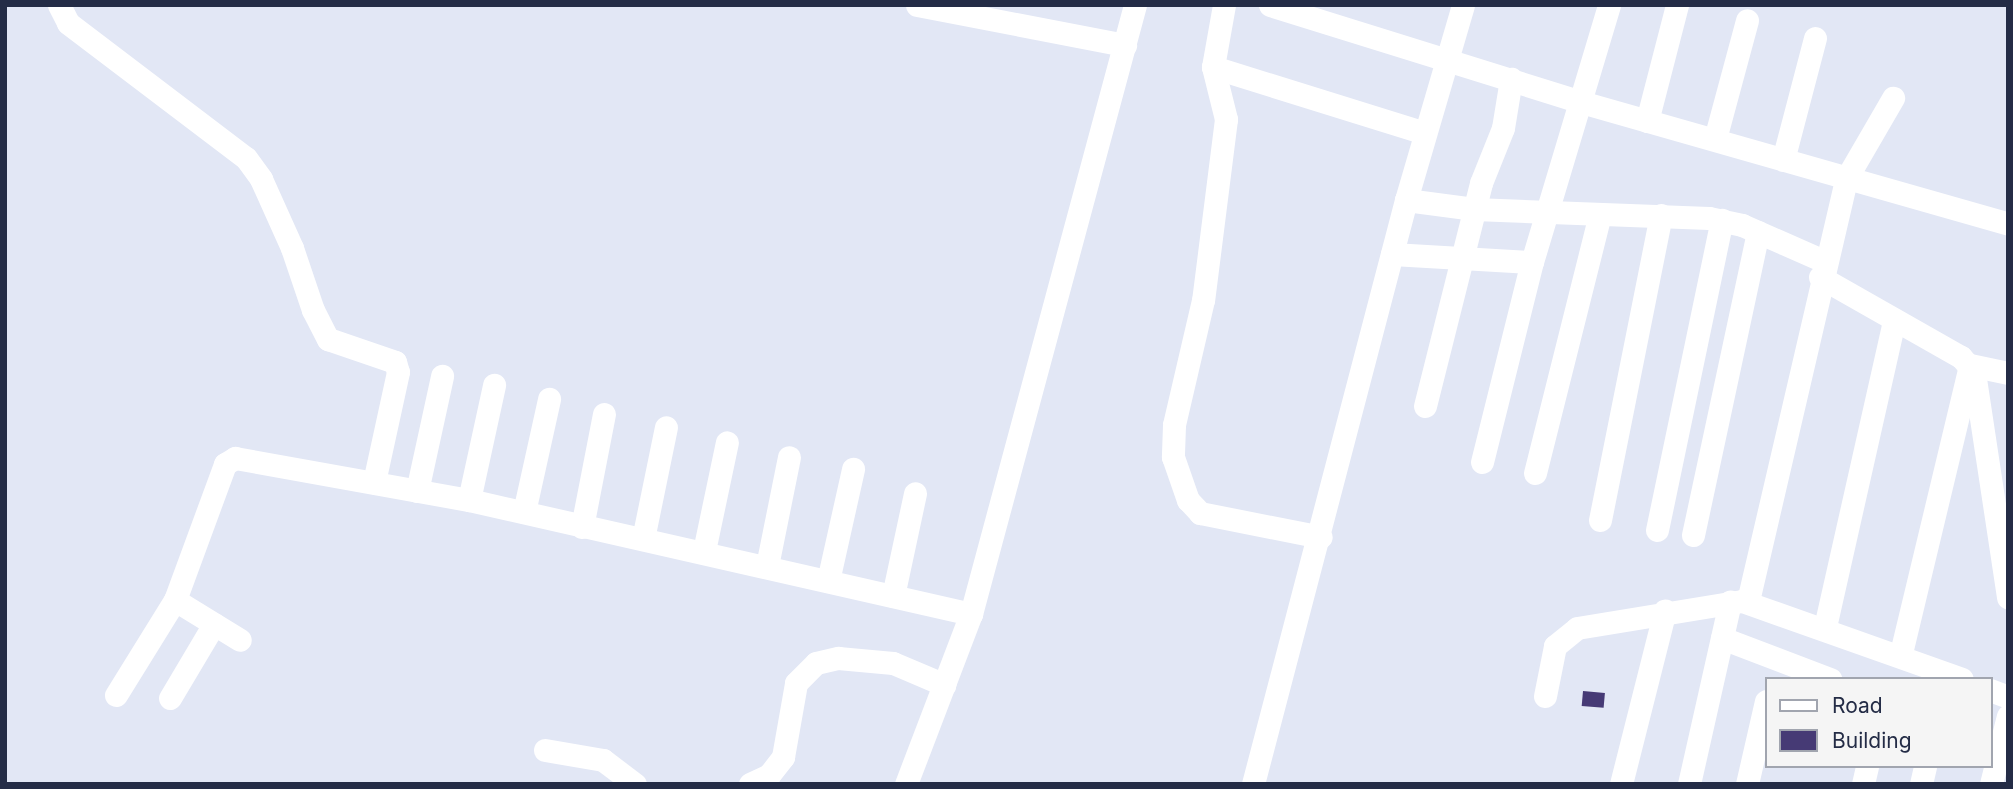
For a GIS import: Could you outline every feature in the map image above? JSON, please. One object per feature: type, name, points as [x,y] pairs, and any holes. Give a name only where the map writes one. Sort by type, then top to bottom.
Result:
[{"type":"street","points":[[60,5],[68,23],[246,158],[261,179],[292,248],[313,310],[328,339],[394,362],[398,372],[374,482]]},
{"type":"street","points":[[917,5],[1125,45]]},
{"type":"street","points":[[906,784],[971,614],[1135,5]]},
{"type":"street","points":[[1224,5],[1213,67],[1226,119],[1203,300],[1174,425],[1173,457],[1188,500],[1200,513],[1321,537]]},
{"type":"street","points":[[1270,5],[1581,102],[2008,224]]},
{"type":"street","points":[[1253,784],[1321,537],[1406,200],[1463,5]]},
{"type":"street","points":[[1482,462],[1532,262],[1609,5]]},
{"type":"street","points":[[1647,121],[1677,5]]},
{"type":"street","points":[[1715,139],[1747,20]]},
{"type":"street","points":[[1783,160],[1815,38]]},
{"type":"street","points":[[1213,67],[1425,132]]},
{"type":"street","points":[[1425,406],[1474,208],[1503,128],[1511,79]]},
{"type":"street","points":[[1689,784],[1722,638],[1739,601],[1846,179],[1893,98]]},
{"type":"street","points":[[1406,200],[1474,208],[1722,220],[1758,232],[1822,269],[1894,320],[1970,365],[2008,373]]},
{"type":"street","points":[[1535,473],[1600,214]]},
{"type":"street","points":[[1600,520],[1661,215]]},
{"type":"street","points":[[1657,530],[1722,220]]},
{"type":"street","points":[[1693,535],[1758,232]]},
{"type":"street","points":[[1392,254],[1532,262]]},
{"type":"street","points":[[1825,627],[1894,320]]},
{"type":"street","points":[[1970,365],[1982,406],[2008,597]]},
{"type":"street","points":[[1901,653],[1970,365]]},
{"type":"street","points":[[417,491],[442,376]]},
{"type":"street","points":[[469,500],[494,385]]},
{"type":"street","points":[[1686,394],[1722,401]]},
{"type":"street","points":[[524,512],[549,399]]},
{"type":"street","points":[[582,527],[604,414]]},
{"type":"street","points":[[643,539],[666,426]]},
{"type":"street","points":[[704,551],[727,442]]},
{"type":"street","points":[[767,566],[789,457]]},
{"type":"street","points":[[116,695],[174,600],[231,458],[469,500],[582,527],[704,551],[971,614]]},
{"type":"street","points":[[828,581],[853,469]]},
{"type":"street","points":[[893,596],[915,494]]},
{"type":"street","points":[[174,600],[240,640]]},
{"type":"street","points":[[1545,696],[1555,646],[1563,636],[1577,628],[1665,610],[1739,601],[1901,653],[1951,677]]},
{"type":"street","points":[[1621,784],[1665,610]]},
{"type":"street","points":[[170,698],[214,624]]},
{"type":"street","points":[[1722,638],[1774,669],[1819,677]]},
{"type":"street","points":[[750,784],[769,775],[783,757],[796,683],[816,663],[838,658],[893,663],[945,685]]},
{"type":"street","points":[[1747,784],[1764,710]]},
{"type":"street","points":[[1991,784],[2008,716]]},
{"type":"street","points":[[545,750],[603,760],[635,784]]},
{"type":"building","points":[[1583,691],[1605,693],[1604,708],[1582,706]]}]
